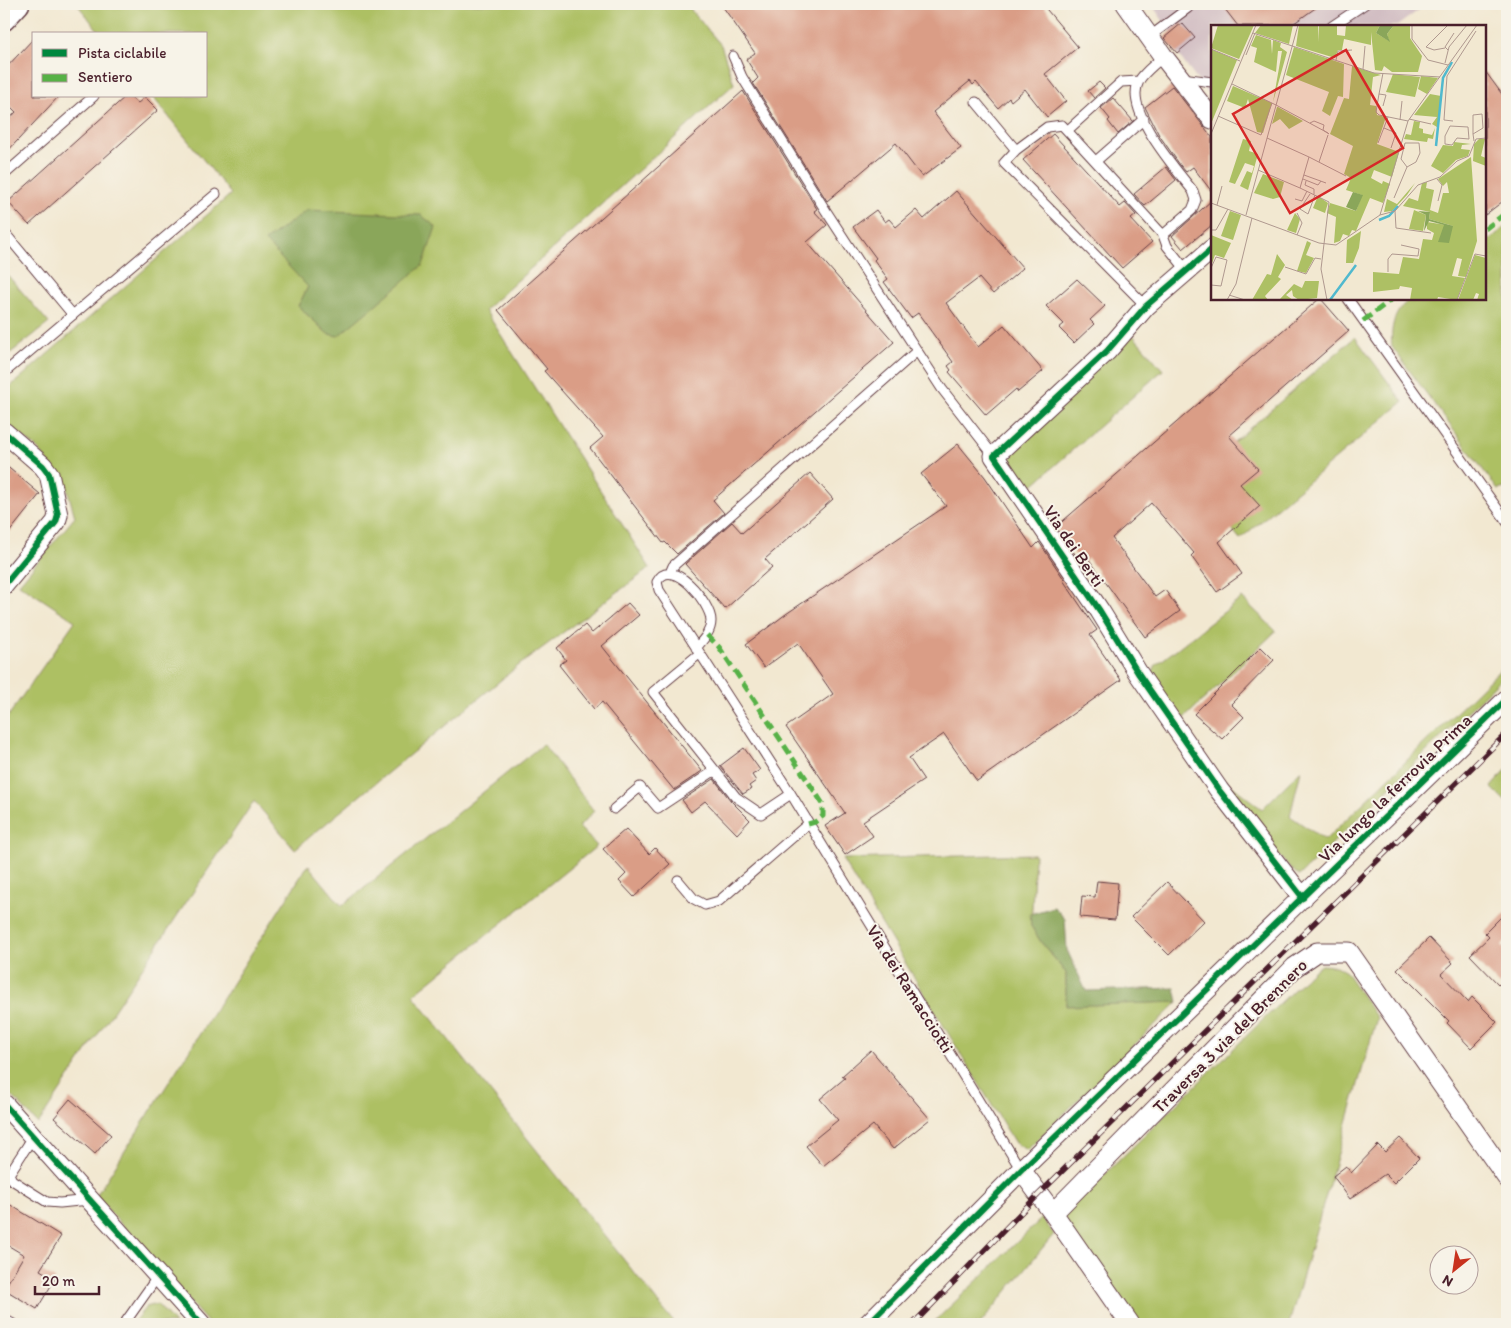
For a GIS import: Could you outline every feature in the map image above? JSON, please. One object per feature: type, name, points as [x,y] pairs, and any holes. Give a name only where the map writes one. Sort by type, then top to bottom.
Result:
[{"type":"street","points":[[4,20],[18,4]]},
{"type":"street","points":[[1126,4],[1163,56],[1211,118]]},
{"type":"street","points":[[994,456],[1107,351],[1146,306],[1211,249]]},
{"type":"street","points":[[4,432],[43,466],[49,474],[58,515],[56,522],[4,586]]},
{"type":"street","name":"Via dei Berti","points":[[994,456],[1100,611],[1138,673],[1214,783],[1303,898]]},
{"type":"street","name":"Via lungo la ferrovia Prima","points":[[868,1324],[1021,1170],[1507,699]]},
{"type":"street","name":"Traversa 3 via del Brennero","points":[[1054,1213],[1296,967],[1316,952],[1350,952],[1507,1178]]},
{"type":"street","points":[[4,1104],[201,1324]]},
{"type":"street","name":"Via dei Ramacciotti","points":[[1021,1170],[1054,1213],[1130,1324]]},
{"type":"lane","points":[[1149,37],[1188,8],[1190,4]]},
{"type":"lane","points":[[1334,25],[1365,4]]},
{"type":"lane","points":[[734,56],[742,77],[917,351],[942,389],[994,456]]},
{"type":"lane","points":[[1163,56],[1139,81],[1136,93],[1137,107],[1155,141],[1193,191],[1196,200],[1192,210],[1163,235]]},
{"type":"lane","points":[[1180,77],[1211,82]]},
{"type":"lane","points":[[1068,130],[1121,82],[1139,81]]},
{"type":"lane","points":[[4,174],[92,98]]},
{"type":"lane","points":[[976,102],[1016,150]]},
{"type":"lane","points":[[1096,161],[1144,119]]},
{"type":"lane","points":[[1146,306],[1004,163],[1016,150],[1047,127],[1062,125],[1163,235],[1166,246],[1187,271]]},
{"type":"lane","points":[[4,373],[216,194]]},
{"type":"lane","points":[[4,232],[73,315]]},
{"type":"lane","points":[[1349,300],[1507,522]]},
{"type":"lane","points":[[791,794],[761,814],[736,797],[654,692],[698,651],[708,635],[711,622],[709,609],[692,585],[670,573],[673,566],[917,351]]},
{"type":"lane","name":"Via dei Ramacciotti","points":[[670,573],[659,578],[657,582],[660,590],[791,794],[1021,1170]]},
{"type":"lane","points":[[614,809],[640,787],[658,808],[714,771]]},
{"type":"lane","points":[[678,880],[694,899],[705,905],[719,901],[808,824]]},
{"type":"lane","points":[[33,1137],[10,1174],[12,1180],[47,1202],[60,1203],[89,1200]]},
{"type":"lane","points":[[124,1324],[158,1276]]},
{"type":"lane","points":[[4,1319],[12,1324]]},
{"type":"shaded area","points":[[1427,4],[1398,25],[1211,25],[1211,99],[1165,37],[1171,32],[1152,5]]},
{"type":"green space","points":[[77,4],[691,4],[691,10],[721,45],[734,84],[485,310],[650,568],[518,666],[295,849],[254,801],[38,1124],[4,1087],[4,722],[75,621],[19,584],[75,517],[66,485],[38,449],[4,422],[4,392],[231,194],[154,98],[208,98],[208,32],[99,32]],"holes":[[[308,287],[328,334],[298,306]]]},
{"type":"green space","points":[[307,210],[421,215],[436,227],[423,265],[338,336],[328,334],[298,306],[308,287],[265,241]]},
{"type":"green space","points":[[1504,228],[1507,228],[1507,493],[1504,488],[1498,490],[1392,347],[1394,320],[1400,309],[1409,300],[1486,300],[1486,242]]},
{"type":"green space","points":[[4,271],[49,323],[4,358]]},
{"type":"green space","points":[[1131,333],[1163,370],[1026,491],[1017,479],[1011,463],[1013,450],[1017,442]]},
{"type":"green space","points":[[1355,337],[1403,402],[1240,539],[1191,479]]},
{"type":"green space","points":[[1242,598],[1276,631],[1179,723],[1152,683],[1152,673],[1156,665]]},
{"type":"green space","points":[[1507,663],[1507,673],[1299,876],[1269,844],[1228,783],[1262,809],[1301,770],[1290,816],[1325,840]]},
{"type":"green space","points":[[543,744],[594,811],[579,827],[597,846],[413,995],[675,1324],[209,1324],[96,1196],[308,865],[342,906]]},
{"type":"green space","points":[[1507,769],[1507,803],[1491,787]]},
{"type":"green space","points":[[1035,854],[1031,926],[1041,942],[1066,973],[1066,1005],[1178,1002],[1027,1150],[1015,1143],[842,859]]},
{"type":"green space","points":[[1054,907],[1065,919],[1067,950],[1086,991],[1175,988],[1178,1002],[1066,1006],[1066,973],[1041,942],[1031,926],[1030,914]]},
{"type":"green space","points":[[1321,965],[1336,966],[1346,972],[1377,1018],[1289,1324],[1136,1324],[1061,1217]]},
{"type":"green space","points":[[1042,1218],[1054,1234],[980,1324],[932,1324]]},
{"type":"green space","points":[[157,1304],[175,1324],[132,1324],[146,1307]]},
{"type":"building","points":[[721,4],[1042,4],[1078,47],[1045,74],[1066,101],[1047,117],[1025,89],[1011,101],[1009,98],[998,108],[976,82],[973,85],[970,81],[933,112],[961,148],[922,177],[896,143],[827,201],[753,83],[758,78],[746,59],[755,53]]},
{"type":"building","points":[[1221,4],[1321,4],[1291,25],[1237,25]]},
{"type":"building","points":[[1182,23],[1195,38],[1177,53],[1164,38]]},
{"type":"building","points":[[32,40],[32,98],[57,98],[4,155],[4,125],[16,112],[4,100],[4,70]]},
{"type":"building","points":[[1486,72],[1507,101],[1507,198],[1486,214]]},
{"type":"building","points":[[1099,82],[1105,88],[1094,98],[1088,91]]},
{"type":"building","points":[[1172,86],[1211,136],[1211,191],[1193,167],[1186,172],[1180,165],[1159,135],[1145,107]]},
{"type":"building","points":[[743,91],[817,209],[814,211],[827,225],[807,242],[894,342],[713,500],[724,513],[677,554],[665,542],[663,543],[590,448],[603,437],[544,371],[547,369],[498,310]]},
{"type":"building","points":[[124,98],[132,98],[137,104],[146,98],[158,110],[29,225],[8,202]]},
{"type":"building","points":[[1113,98],[1133,121],[1118,134],[1108,121],[1110,119],[1101,108]]},
{"type":"building","points":[[1053,134],[1120,207],[1125,203],[1136,215],[1131,219],[1152,242],[1122,268],[1023,160]]},
{"type":"building","points":[[1166,167],[1176,180],[1145,206],[1134,194]]},
{"type":"building","points":[[956,191],[1023,268],[993,294],[979,278],[946,303],[978,347],[1004,325],[1043,371],[1018,392],[1016,389],[986,415],[949,372],[951,370],[948,366],[953,362],[918,313],[911,318],[884,282],[888,279],[874,260],[876,258],[853,227],[876,210],[885,222],[889,219],[896,227],[916,210],[924,219]]},
{"type":"building","points":[[1211,201],[1211,226],[1183,249],[1172,236]]},
{"type":"building","points":[[1077,279],[1105,306],[1090,320],[1094,324],[1074,343],[1059,328],[1064,324],[1046,306]]},
{"type":"building","points":[[1318,300],[1322,300],[1349,331],[1229,436],[1258,469],[1240,484],[1260,506],[1219,542],[1242,574],[1217,592],[1191,556],[1194,553],[1151,503],[1112,538],[1155,597],[1165,590],[1180,611],[1145,637],[1088,558],[1082,564],[1056,527]]},
{"type":"building","points":[[958,444],[985,477],[1033,548],[1039,542],[1097,630],[1090,635],[1121,680],[977,781],[944,734],[909,758],[924,780],[863,821],[873,836],[845,855],[825,826],[845,813],[786,727],[833,694],[798,643],[764,668],[746,644],[786,614],[946,506],[921,474]]},
{"type":"building","points":[[4,464],[40,494],[4,539]]},
{"type":"building","points":[[810,473],[833,499],[765,559],[772,567],[725,609],[685,564],[732,522],[742,533]]},
{"type":"building","points":[[628,603],[639,615],[602,646],[702,771],[674,790],[602,702],[594,709],[559,665],[566,660],[557,648],[585,625],[592,633]]},
{"type":"building","points":[[1261,647],[1274,660],[1231,704],[1244,717],[1222,739],[1194,714]]},
{"type":"building","points":[[744,748],[760,770],[752,775],[756,781],[749,786],[751,789],[743,794],[720,766]]},
{"type":"building","points":[[714,779],[731,801],[750,820],[737,834],[705,801],[691,812],[682,800]]},
{"type":"building","points":[[626,829],[649,854],[655,848],[670,864],[634,897],[619,881],[626,874],[603,849]]},
{"type":"building","points":[[1097,881],[1118,883],[1115,920],[1080,917],[1082,896],[1095,897]]},
{"type":"building","points":[[1167,882],[1204,921],[1169,955],[1131,917]]},
{"type":"building","points":[[1507,911],[1507,939],[1502,945],[1507,954],[1507,977],[1499,985],[1470,955],[1489,937],[1485,933]]},
{"type":"building","points":[[1429,938],[1453,963],[1441,974],[1468,1002],[1472,997],[1497,1022],[1471,1048],[1447,1023],[1449,1021],[1397,969]]},
{"type":"building","points":[[871,1050],[930,1119],[893,1149],[873,1125],[823,1166],[806,1146],[838,1120],[820,1099],[845,1078],[842,1076]]},
{"type":"building","points":[[70,1099],[111,1135],[95,1154],[54,1118]]},
{"type":"building","points":[[1400,1138],[1419,1158],[1394,1183],[1385,1174],[1350,1199],[1333,1176],[1346,1166],[1351,1173],[1378,1145],[1385,1152]]},
{"type":"building","points":[[4,1201],[61,1236],[40,1270],[55,1279],[37,1309],[4,1289],[24,1255],[4,1243]]},
{"type":"railway","points":[[913,1324],[1039,1194],[1507,733]]},
{"type":"marked path","points":[[1486,228],[1507,212]]},
{"type":"marked path","points":[[1363,321],[1391,300]]},
{"type":"marked path","points":[[707,635],[719,647],[823,804],[823,816],[815,822],[808,824]]},
{"type":"cycle path","points":[[1211,250],[1146,306],[1107,351],[994,456],[1100,611],[1138,673],[1219,790],[1303,898]]},
{"type":"cycle path","points":[[4,432],[43,466],[49,474],[58,515],[56,522],[4,585]]},
{"type":"cycle path","points":[[868,1324],[1021,1170],[1507,699]]},
{"type":"cycle path","points":[[4,1104],[201,1324]]}]
